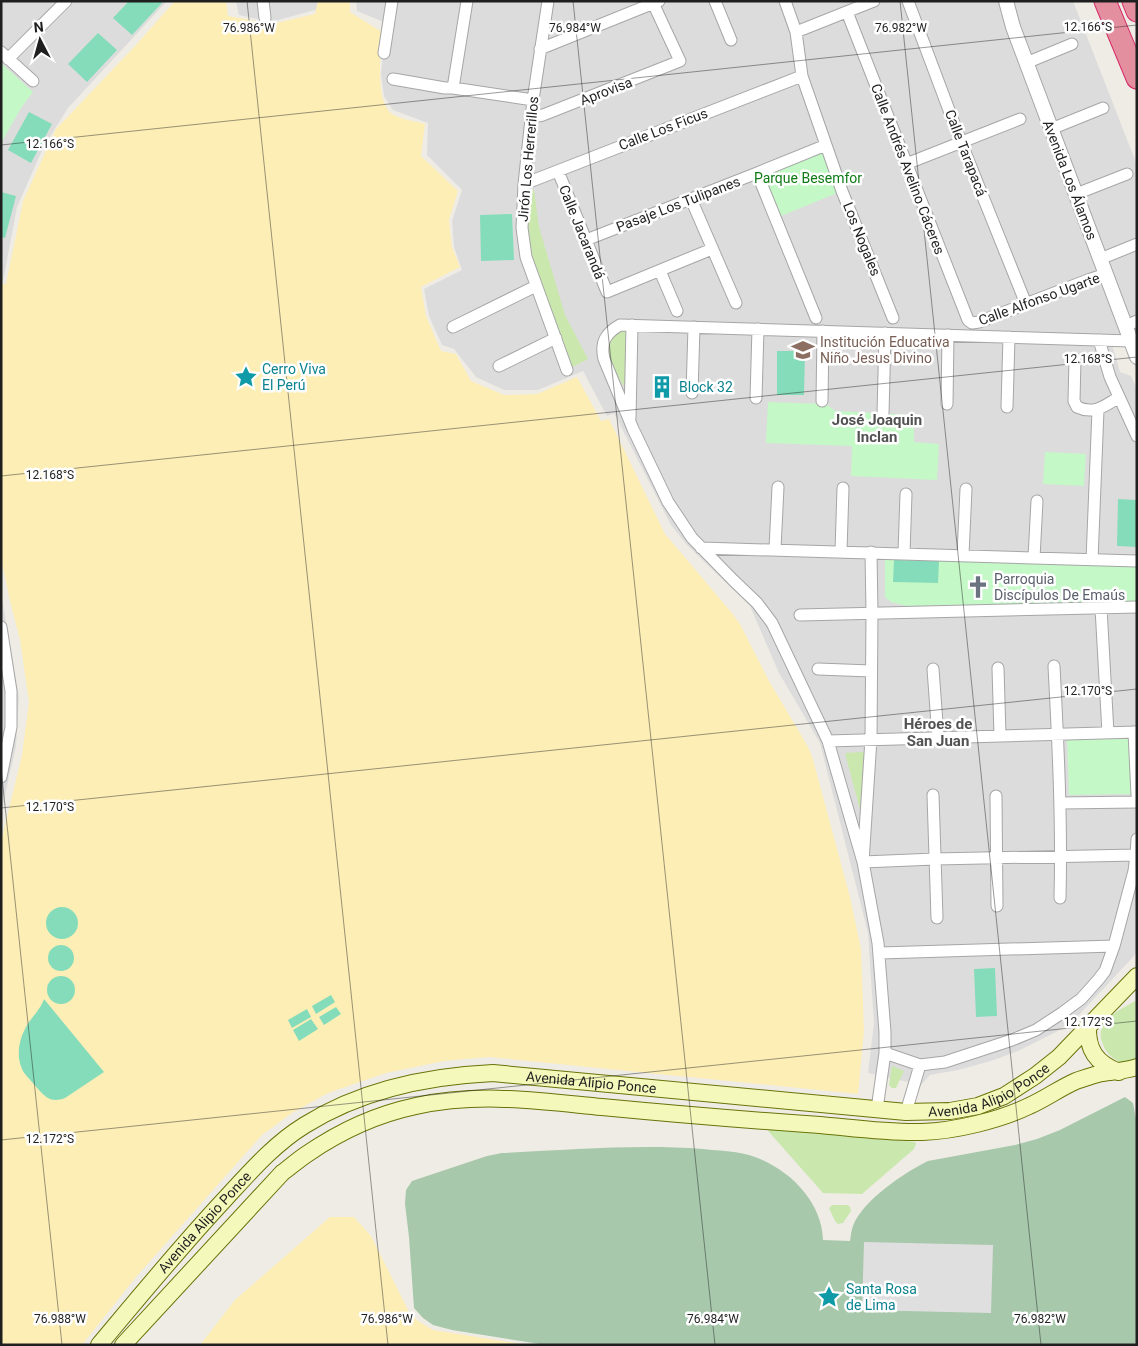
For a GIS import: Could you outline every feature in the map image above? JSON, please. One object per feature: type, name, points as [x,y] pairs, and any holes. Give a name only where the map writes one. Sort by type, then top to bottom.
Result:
[{"type":"highway","points":[[1106,1],[1137,78]]},
{"type":"highway","points":[[1133,1],[1137,11]]},
{"type":"main road","name":"Avenida Alipio Ponce","points":[[99,1345],[180,1249],[255,1166],[279,1144],[303,1126],[327,1112],[363,1098],[392,1088],[436,1078],[493,1073],[740,1098],[906,1112],[950,1111],[978,1106],[1004,1096],[1035,1076],[1059,1057],[1137,976]]},
{"type":"main road","points":[[1088,1025],[1089,1041],[1094,1055],[1101,1062],[1119,1072]]},
{"type":"main road","name":"Avenida Alipio Ponce","points":[[123,1345],[282,1174],[306,1154],[337,1135],[376,1118],[407,1109],[449,1100],[492,1098],[535,1100],[745,1120],[921,1132],[965,1126],[999,1117],[1028,1107],[1075,1082],[1104,1073],[1119,1072],[1137,1067]]},
{"type":"main road","points":[[492,1098],[493,1073]]},
{"type":"street","points":[[33,81],[5,56],[66,1]]},
{"type":"street","points":[[263,1],[265,18]]},
{"type":"street","points":[[384,53],[392,1]]},
{"type":"street","points":[[454,88],[467,1]]},
{"type":"street","name":"Jirón Los Herrerillos","points":[[548,1],[533,100],[524,184],[522,228],[526,258],[567,370]]},
{"type":"street","points":[[715,1],[731,40]]},
{"type":"street","name":"Los Nogales","points":[[785,1],[796,32],[802,76],[842,191],[893,318]]},
{"type":"street","points":[[796,32],[874,1]]},
{"type":"street","name":"Calle Tarapacá","points":[[908,1],[961,142],[1026,304]]},
{"type":"street","name":"Avenida Los Álamos","points":[[1006,1],[1012,27],[1100,260],[1131,324],[1130,341],[1137,357]]},
{"type":"street","points":[[540,48],[656,2]]},
{"type":"street","name":"Aprovisa","points":[[532,116],[543,115],[680,61],[656,2]]},
{"type":"street","name":"Calle Andrés Avelino Cáceres","points":[[847,12],[968,320],[972,323]]},
{"type":"street","points":[[1026,63],[1072,44]]},
{"type":"street","name":"Calle Los Ficus","points":[[524,184],[802,76]]},
{"type":"street","points":[[393,79],[533,100]]},
{"type":"street","points":[[1051,129],[1103,108]]},
{"type":"street","points":[[906,164],[1020,119]]},
{"type":"street","name":"Pasaje Los Tulipanes","points":[[586,240],[826,144]]},
{"type":"street","name":"Calle Jacarandá","points":[[558,171],[607,292],[660,271]]},
{"type":"street","points":[[757,173],[816,318]]},
{"type":"street","points":[[1076,194],[1127,174]]},
{"type":"street","points":[[691,199],[736,303]]},
{"type":"street","points":[[1100,260],[1137,244]]},
{"type":"street","points":[[677,311],[660,271],[712,249]]},
{"type":"street","name":"Calle Alfonso Ugarte","points":[[972,323],[1106,274]]},
{"type":"street","points":[[453,326],[536,286]]},
{"type":"street","points":[[877,1109],[885,1053],[880,953],[863,862],[828,741],[772,623],[757,603],[692,538],[668,502],[630,422],[604,359],[602,350],[605,339],[610,331],[620,325],[632,325],[1130,341]]},
{"type":"street","points":[[630,422],[632,325]]},
{"type":"street","points":[[692,393],[694,327]]},
{"type":"street","points":[[756,398],[758,329]]},
{"type":"street","points":[[822,401],[823,331]]},
{"type":"street","points":[[884,414],[885,333]]},
{"type":"street","points":[[948,335],[948,404]]},
{"type":"street","points":[[1007,407],[1009,337]]},
{"type":"street","points":[[499,366],[556,338]]},
{"type":"street","points":[[1099,340],[1110,377],[1137,436]]},
{"type":"street","points":[[1075,359],[1075,405],[1080,409],[1098,410],[1119,397]]},
{"type":"street","points":[[1092,560],[1098,410]]},
{"type":"street","points":[[775,549],[778,487]]},
{"type":"street","points":[[841,551],[843,488]]},
{"type":"street","points":[[963,555],[966,489]]},
{"type":"street","points":[[904,553],[906,494]]},
{"type":"street","points":[[1034,558],[1037,501]]},
{"type":"street","points":[[701,548],[1137,561]]},
{"type":"street","points":[[863,862],[872,671],[871,552]]},
{"type":"street","points":[[800,615],[1137,607]]},
{"type":"street","points":[[1101,608],[1108,733]]},
{"type":"street","points":[[1,627],[10,691],[11,727],[1,777]]},
{"type":"street","points":[[1054,666],[1060,803],[1060,898]]},
{"type":"street","points":[[998,668],[1000,736]]},
{"type":"street","points":[[818,669],[872,671]]},
{"type":"street","points":[[933,669],[938,738]]},
{"type":"street","points":[[828,741],[1136,732],[1137,795]]},
{"type":"street","points":[[933,795],[937,918]]},
{"type":"street","points":[[996,796],[997,906]]},
{"type":"street","points":[[1060,803],[1137,802]]},
{"type":"street","points":[[885,1053],[920,1065],[945,1062],[1036,1030],[1081,999],[1105,971],[1114,946],[1134,871],[1137,839]]},
{"type":"street","points":[[863,862],[1136,855]]},
{"type":"street","points":[[880,953],[1114,946]]},
{"type":"street","points":[[906,1112],[920,1065]]},
{"type":"street","points":[[1119,1072],[1137,1075]]},
{"type":"shaded area","points":[[1,1],[167,1],[68,108],[44,146],[17,207],[3,281],[1,281]]},
{"type":"shaded area","points":[[236,1],[322,1],[322,8],[271,22],[239,15]]},
{"type":"shaded area","points":[[356,1],[1073,1],[1137,165],[1137,371],[1124,337],[1110,337],[1120,372],[1131,376],[1137,389],[1137,951],[1076,1018],[1058,1031],[1018,1051],[991,1061],[930,1075],[921,1085],[868,1073],[874,1023],[868,933],[820,743],[779,673],[750,606],[686,544],[671,525],[614,413],[607,416],[583,371],[538,390],[504,390],[476,377],[454,349],[442,345],[429,316],[424,289],[462,270],[454,247],[452,221],[462,190],[427,155],[428,123],[393,110],[384,96],[381,74],[386,23],[357,11]]},
{"type":"shaded area","points":[[1,593],[19,697],[16,746],[1,813]]},
{"type":"shaded area","points":[[864,1242],[993,1245],[991,1313],[862,1310]]},
{"type":"green space","points":[[129,1],[160,1],[162,3],[132,35],[113,18]]},
{"type":"green space","points":[[98,33],[117,50],[87,82],[68,64]]},
{"type":"green space","points":[[1,63],[33,92],[21,108],[1,143]]},
{"type":"green space","points":[[29,112],[52,124],[31,163],[8,150]]},
{"type":"green space","name":"Parque Besemfor","points":[[826,145],[842,191],[776,218],[757,173]]},
{"type":"green space","points":[[534,190],[539,227],[565,315],[588,359],[567,370],[526,257],[523,193]]},
{"type":"green space","points":[[1,192],[16,196],[5,238],[1,237]]},
{"type":"green space","points":[[512,214],[514,260],[481,261],[480,215]]},
{"type":"green space","points":[[618,330],[630,330],[626,389],[610,360],[609,344]]},
{"type":"green space","points":[[777,351],[805,351],[804,395],[777,395]]},
{"type":"green space","points":[[768,402],[826,404],[835,411],[914,415],[914,442],[939,444],[937,480],[851,476],[852,446],[766,443]]},
{"type":"green space","points":[[1045,452],[1086,454],[1084,486],[1043,484]]},
{"type":"green space","points":[[1118,499],[1137,500],[1137,547],[1117,546]]},
{"type":"green space","points":[[885,558],[1137,563],[1137,602],[907,606],[891,602],[885,597]]},
{"type":"green space","points":[[894,560],[939,561],[938,583],[893,582]]},
{"type":"green space","points":[[1123,592],[1123,601],[1104,602],[1104,593]]},
{"type":"green space","points":[[1130,735],[1132,794],[1069,795],[1067,736]]},
{"type":"green space","points":[[864,752],[863,821],[845,753]]},
{"type":"green space","points":[[62,907],[73,912],[78,923],[73,934],[62,939],[51,934],[46,923],[51,912]]},
{"type":"green space","points":[[61,945],[70,949],[74,958],[70,967],[61,971],[52,967],[48,958],[52,949]]},
{"type":"green space","points":[[995,968],[997,1016],[976,1017],[974,969]]},
{"type":"green space","points":[[61,976],[71,980],[75,990],[71,1000],[61,1004],[51,1000],[47,990],[51,980]]},
{"type":"green space","points":[[331,995],[335,1002],[316,1014],[312,1006]]},
{"type":"green space","points":[[44,999],[104,1072],[65,1098],[56,1100],[44,1095],[25,1074],[19,1054],[20,1041],[23,1034]]},
{"type":"green space","points":[[1137,1000],[1137,1061],[1123,1064],[1112,1057],[1106,1050],[1102,1042],[1102,1027],[1117,1011]]},
{"type":"green space","points":[[336,1007],[341,1014],[324,1025],[319,1017]]},
{"type":"green space","points":[[307,1009],[311,1017],[292,1028],[288,1020]]},
{"type":"green space","points":[[311,1019],[318,1029],[299,1041],[293,1030]]},
{"type":"green space","points":[[892,1066],[904,1071],[896,1088],[892,1088],[889,1085]]},
{"type":"green space","points":[[1125,1097],[1133,1103],[1137,1124],[1137,1345],[546,1345],[452,1330],[433,1325],[414,1308],[405,1204],[406,1190],[412,1181],[487,1156],[502,1153],[628,1147],[703,1149],[743,1154],[755,1157],[780,1170],[802,1189],[817,1213],[823,1240],[850,1241],[853,1226],[865,1207],[885,1188],[928,1161],[1015,1145],[1037,1139],[1060,1130]]},
{"type":"green space","points":[[772,1126],[915,1142],[916,1144],[914,1149],[862,1194],[823,1193],[769,1132],[768,1129]]},
{"type":"green space","points":[[832,1205],[848,1205],[850,1207],[851,1211],[843,1223],[838,1224],[835,1221],[829,1208]]},
{"type":"sand","points":[[175,1],[226,1],[228,16],[272,24],[315,14],[318,1],[350,1],[350,12],[382,32],[380,77],[381,89],[388,109],[398,117],[425,124],[421,156],[458,191],[449,220],[452,247],[460,267],[421,287],[426,316],[441,351],[456,354],[471,381],[504,395],[537,394],[577,377],[601,421],[609,419],[665,534],[740,624],[769,681],[812,756],[850,897],[861,949],[864,1031],[858,1094],[489,1057],[444,1061],[386,1073],[328,1093],[292,1113],[262,1135],[136,1277],[82,1345],[1,1345],[1,842],[22,755],[29,702],[20,640],[1,558],[1,284],[6,284],[23,201],[56,129]]},
{"type":"sand","points":[[330,1217],[354,1217],[371,1236],[409,1312],[418,1321],[433,1330],[528,1345],[200,1345],[235,1300]]},
{"type":"place","name":"Institución Educativa Niño Jesus Divino","points":[[803,350]]},
{"type":"place","name":"Cerro Viva El Perú","points":[[246,377]]},
{"type":"place","name":"Block 32","points":[[662,387]]},
{"type":"place","name":"Parroquia Discípulos De Emaús","points":[[978,587]]},
{"type":"place","name":"Santa Rosa de Lima","points":[[829,1297]]},
{"type":"district","name":"José Joaquin Inclan","points":[[877,428]]},
{"type":"district","name":"Héroes de San Juan","points":[[938,732]]}]
